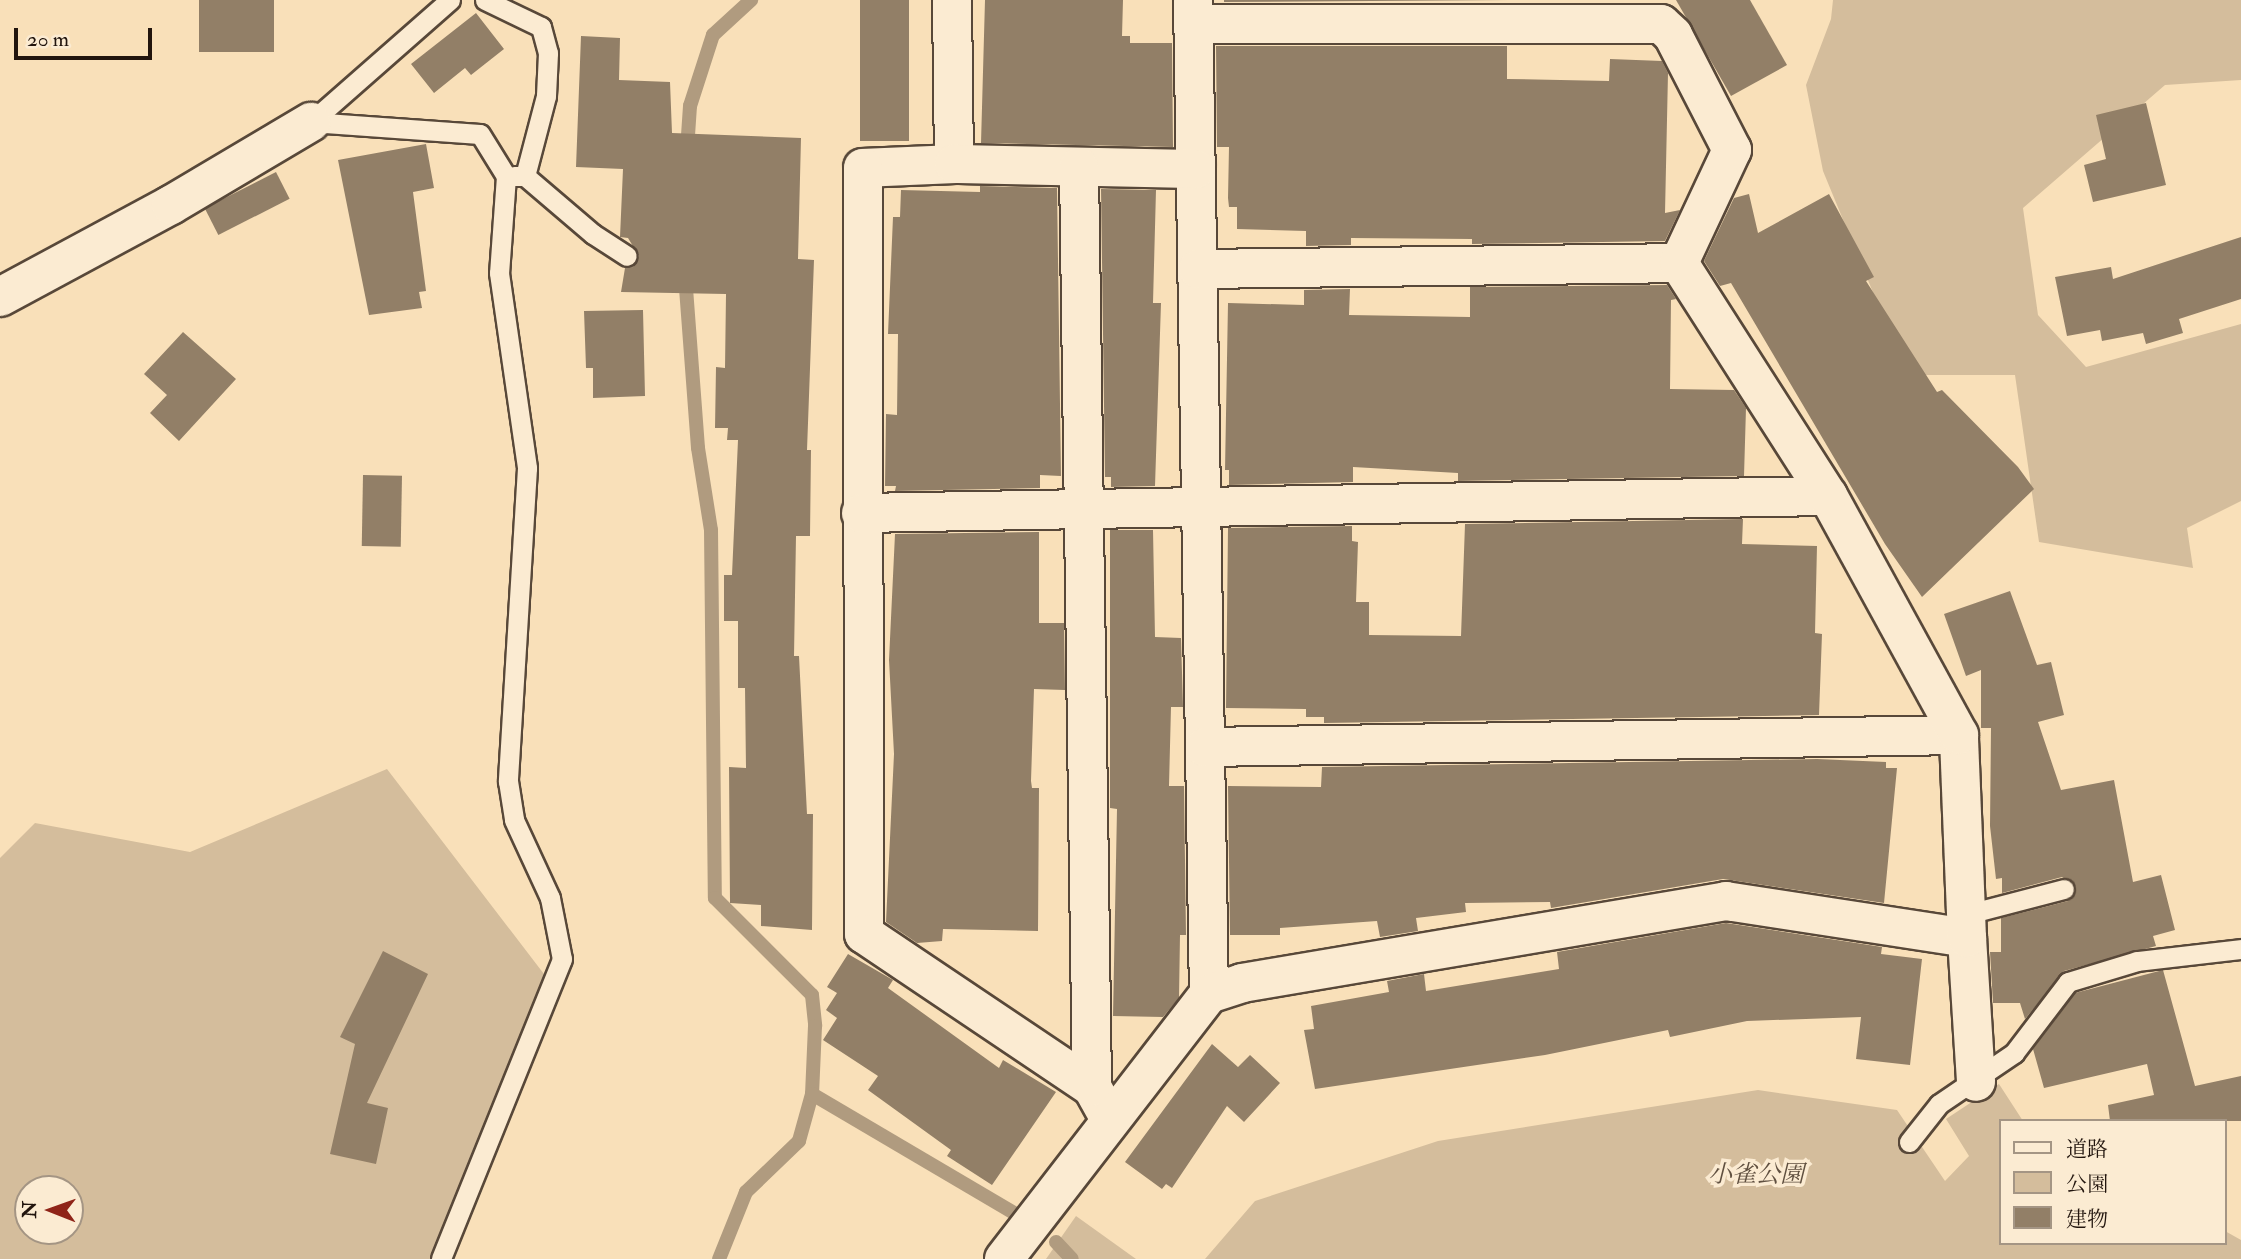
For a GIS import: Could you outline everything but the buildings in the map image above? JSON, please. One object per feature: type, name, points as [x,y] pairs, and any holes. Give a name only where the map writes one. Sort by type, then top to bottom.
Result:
[{"type":"street","points":[[952,0],[954,164]]},
{"type":"street","points":[[1209,994],[1193,12],[1648,12],[1674,35],[1732,150],[1679,263]]},
{"type":"street","points":[[0,297],[171,205],[311,122]]},
{"type":"street","points":[[1101,1103],[864,934],[863,168],[954,164],[1196,169]]},
{"type":"street","points":[[1079,166],[1084,508],[1101,1103]]},
{"type":"street","points":[[1198,269],[1679,263]]},
{"type":"street","points":[[1679,263],[1828,496],[1959,735],[1976,1082]]},
{"type":"street","points":[[862,513],[1828,496]]},
{"type":"street","points":[[1205,747],[1959,735]]},
{"type":"street","points":[[1003,1259],[1101,1103],[1209,994],[1242,983],[1726,901],[1967,926]]},
{"type":"lane","points":[[311,122],[450,0]]},
{"type":"lane","points":[[441,1259],[562,959],[550,898],[514,820],[508,781],[527,468],[499,273],[515,176],[546,96],[548,53],[541,27],[485,0]]},
{"type":"lane","points":[[311,122],[480,134],[515,176],[627,256]]},
{"type":"lane","points":[[1967,926],[2064,889]]},
{"type":"lane","points":[[1909,1142],[1939,1104],[1976,1082],[2014,1054],[2068,982],[2137,961],[2241,949]]},
{"type":"green space","points":[[1833,0],[2241,0],[2241,80],[2165,85],[2023,208],[2038,315],[2086,367],[2241,324],[2241,501],[2187,528],[2193,568],[2039,542],[2015,375],[1907,375],[1823,171],[1806,85],[1831,19]]},
{"type":"green space","points":[[387,769],[547,978],[434,1259],[0,1259],[0,858],[35,823],[190,852]]},
{"type":"green space","name":"小雀公園","points":[[1999,1084],[2022,1119],[2000,1119],[2000,1245],[2227,1245],[2227,1232],[2241,1240],[2241,1259],[1205,1259],[1255,1201],[1438,1141],[1758,1090],[1897,1110],[1945,1181],[1969,1156],[1946,1119]]},
{"type":"green space","points":[[1076,1216],[1136,1259],[1046,1259]]},
{"type":"waterway","points":[[687,150],[690,106],[713,35],[751,0]]},
{"type":"waterway","points":[[685,275],[698,448],[711,530],[715,898],[812,995],[815,1026],[812,1094],[799,1141],[746,1192],[719,1259]]},
{"type":"waterway","points":[[812,1094],[1014,1213]]},
{"type":"waterway","points":[[1056,1242],[1072,1259]]}]
